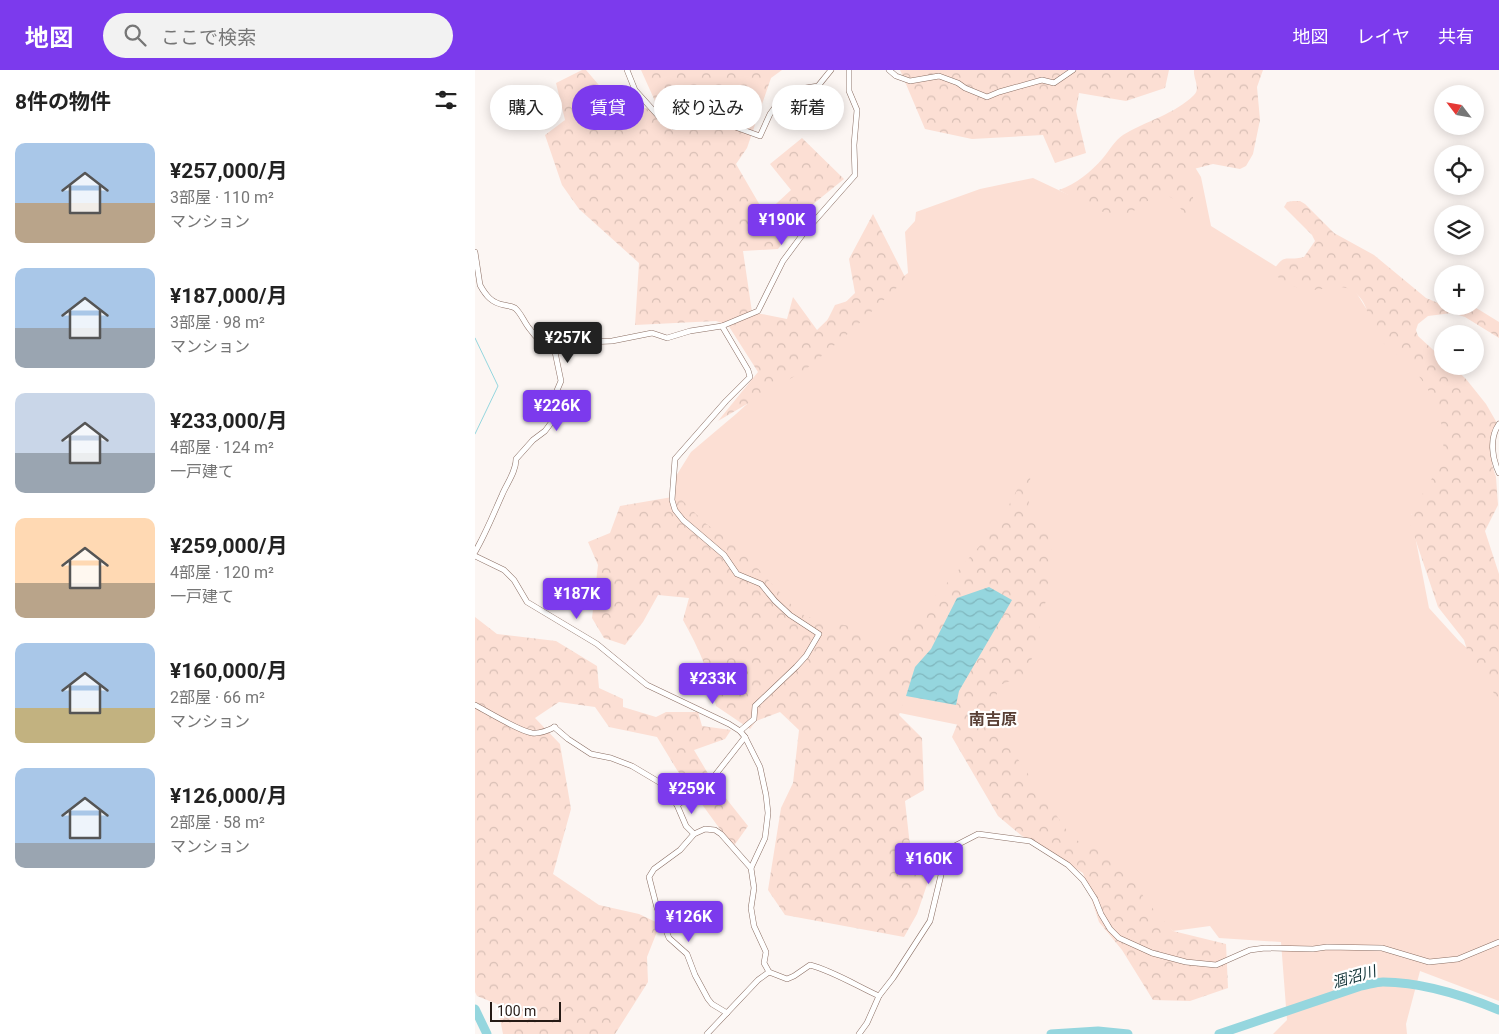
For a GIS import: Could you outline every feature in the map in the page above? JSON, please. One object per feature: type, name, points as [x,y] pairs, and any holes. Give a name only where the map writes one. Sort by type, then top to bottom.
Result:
[{"type":"street","points":[[627,70],[635,90],[662,120],[674,127],[735,128],[760,136],[770,114],[787,91],[818,86],[831,70]]},
{"type":"street","points":[[555,352],[563,343],[612,342],[652,333],[667,338],[689,331],[722,326],[758,311],[783,261],[855,176],[854,144],[857,110],[849,91],[849,70]]},
{"type":"street","points":[[889,70],[896,76],[910,81],[939,76],[987,97],[1042,80],[1054,83],[1073,70]]},
{"type":"street","points":[[475,252],[480,286],[489,299],[500,304],[512,306],[518,310],[534,334],[545,346],[555,352],[561,381],[555,396],[551,423],[516,459],[516,467],[502,494],[488,529],[475,552]]},
{"type":"street","points":[[722,326],[741,357],[750,377],[675,460],[672,500],[675,510],[683,520],[724,555],[737,574],[761,584],[790,615],[819,634],[806,656],[755,706],[754,719],[740,731]]},
{"type":"street","points":[[1499,424],[1492,439],[1495,462],[1499,473]]},
{"type":"street","points":[[475,556],[505,570],[514,580],[527,602],[589,639],[647,685],[720,719],[740,731],[761,767],[768,813],[765,838],[751,868]]},
{"type":"street","points":[[475,705],[515,726],[533,733],[548,731],[555,727],[568,739],[591,754],[611,758],[647,774],[664,785],[677,805],[686,826],[694,834]]},
{"type":"street","points":[[677,805],[705,788],[745,737]]},
{"type":"street","points":[[727,1013],[712,1004],[708,999],[695,975],[687,954],[669,938],[657,908],[649,877],[654,869],[680,850],[694,834],[705,829],[715,830],[721,834],[751,868],[754,888],[751,908],[754,926],[766,952],[764,963],[769,972],[787,979],[810,965],[823,969],[879,996]]},
{"type":"street","points":[[859,1034],[867,1023],[879,996],[893,978],[929,921],[947,850],[978,834],[1030,841],[1068,865],[1083,880],[1110,929],[1119,938],[1153,953],[1186,962],[1216,965],[1250,950],[1327,947],[1382,948],[1429,962],[1458,959],[1499,942]]},
{"type":"street","points":[[707,1034],[758,980],[769,972]]},
{"type":"green space","points":[[582,70],[586,70],[599,85],[572,85],[572,130],[644,130],[644,108],[654,109],[654,130],[753,130],[747,148],[736,164],[765,214],[791,190],[770,164],[802,138],[844,179],[812,205],[778,249],[743,251],[752,312],[787,319],[793,297],[817,330],[855,293],[849,259],[873,214],[906,279],[850,332],[805,370],[718,421],[758,372],[728,325],[716,321],[635,325],[639,263],[579,209],[562,185],[545,135],[552,130],[562,130],[562,122],[565,120],[562,108],[562,85],[556,85],[556,83]]},
{"type":"green space","points":[[641,70],[782,70],[771,78],[762,104],[762,85],[654,85],[654,99]]},
{"type":"green space","points":[[900,70],[1169,70],[1165,88],[1126,101],[1079,93],[1076,111],[1086,153],[1055,163],[1043,135],[972,139],[925,129]]},
{"type":"green space","points":[[1194,70],[1263,70],[1257,87],[1260,120],[1253,154],[1246,166],[1240,169],[1213,164],[1186,171],[1193,197],[1193,217],[1186,217],[1175,200],[1164,193],[1155,196],[1131,212],[1113,214],[1085,204],[1059,190],[1088,173],[1123,135],[1178,107],[1194,95],[1197,87]]},
{"type":"green space","points":[[1193,164],[1201,177],[1211,226],[1304,284],[1341,284],[1354,289],[1387,342],[1419,362],[1448,409],[1448,472],[1411,515],[1429,608],[1459,641],[1490,668],[1499,680],[1499,1001],[1420,971],[1406,1024],[1407,1034],[1273,1034],[1287,1020],[1281,942],[1219,938],[1210,926],[1173,931],[1076,847],[964,726],[890,711],[821,629],[781,602],[675,501],[676,476],[691,452],[817,341],[835,305],[886,289],[908,273],[905,232],[915,221],[916,212],[980,189],[1033,178],[1069,195]]},
{"type":"green space","points":[[1300,201],[1305,204],[1334,233],[1374,255],[1426,298],[1434,301],[1434,315],[1436,315],[1428,316],[1418,324],[1416,330],[1418,336],[1434,351],[1434,375],[1462,375],[1486,404],[1497,423],[1492,465],[1496,477],[1498,505],[1485,531],[1499,574],[1499,700],[1471,662],[1464,640],[1438,607],[1409,520],[1414,508],[1440,465],[1443,452],[1442,425],[1433,398],[1409,365],[1378,337],[1371,324],[1365,305],[1356,294],[1349,289],[1340,287],[1312,290],[1301,289],[1290,285],[1271,273],[1283,260],[1304,257],[1315,241],[1312,235],[1284,207],[1287,202]]},
{"type":"green space","points":[[1484,313],[1499,322],[1499,338],[1484,329],[1484,325],[1478,325],[1458,315],[1484,315]]},
{"type":"green space","points":[[1031,463],[1028,519],[1053,538],[1046,600],[1028,674],[1000,685],[992,707],[998,730],[1072,838],[1122,862],[1147,902],[1173,931],[1226,944],[1228,988],[1190,1001],[1153,1000],[1122,950],[1099,922],[1083,873],[1022,836],[998,816],[952,737],[961,715],[956,705],[959,691],[1012,599],[957,598],[931,649],[915,667],[899,715],[922,738],[924,790],[905,801],[912,864],[933,867],[917,914],[904,937],[785,915],[768,890],[781,808],[793,783],[799,730],[780,712],[756,721],[750,729],[716,706],[703,662],[683,620],[689,598],[658,595],[643,622],[625,645],[604,638],[592,618],[598,565],[588,542],[610,533],[620,506],[678,496],[705,523],[737,546],[799,613],[816,620],[856,627],[887,651],[999,524]]},
{"type":"green space","points":[[475,617],[497,634],[556,641],[597,666],[599,688],[623,699],[623,707],[656,717],[666,712],[698,712],[702,726],[731,730],[725,739],[694,750],[713,782],[748,826],[733,847],[677,770],[657,737],[609,727],[595,707],[559,702],[535,718],[560,744],[571,809],[553,874],[599,905],[639,914],[660,924],[647,957],[648,982],[615,1034],[503,1034],[497,1004],[477,996],[475,992]]},
{"type":"water","points":[[989,587],[1012,600],[959,691],[956,705],[906,696],[915,667],[931,649],[957,598]]},
{"type":"waterway","points":[[475,338],[498,386],[475,434]]},
{"type":"waterway","name":"涸沼川","points":[[1219,1034],[1361,986],[1380,982],[1427,987],[1457,995],[1499,1010]]},
{"type":"waterway","name":"涸沼川","points":[[475,1009],[487,1034]]},
{"type":"waterway","name":"涸沼川","points":[[1051,1034],[1098,1031],[1128,1034]]},
{"type":"district","name":"南吉原","points":[[993,719]]}]
